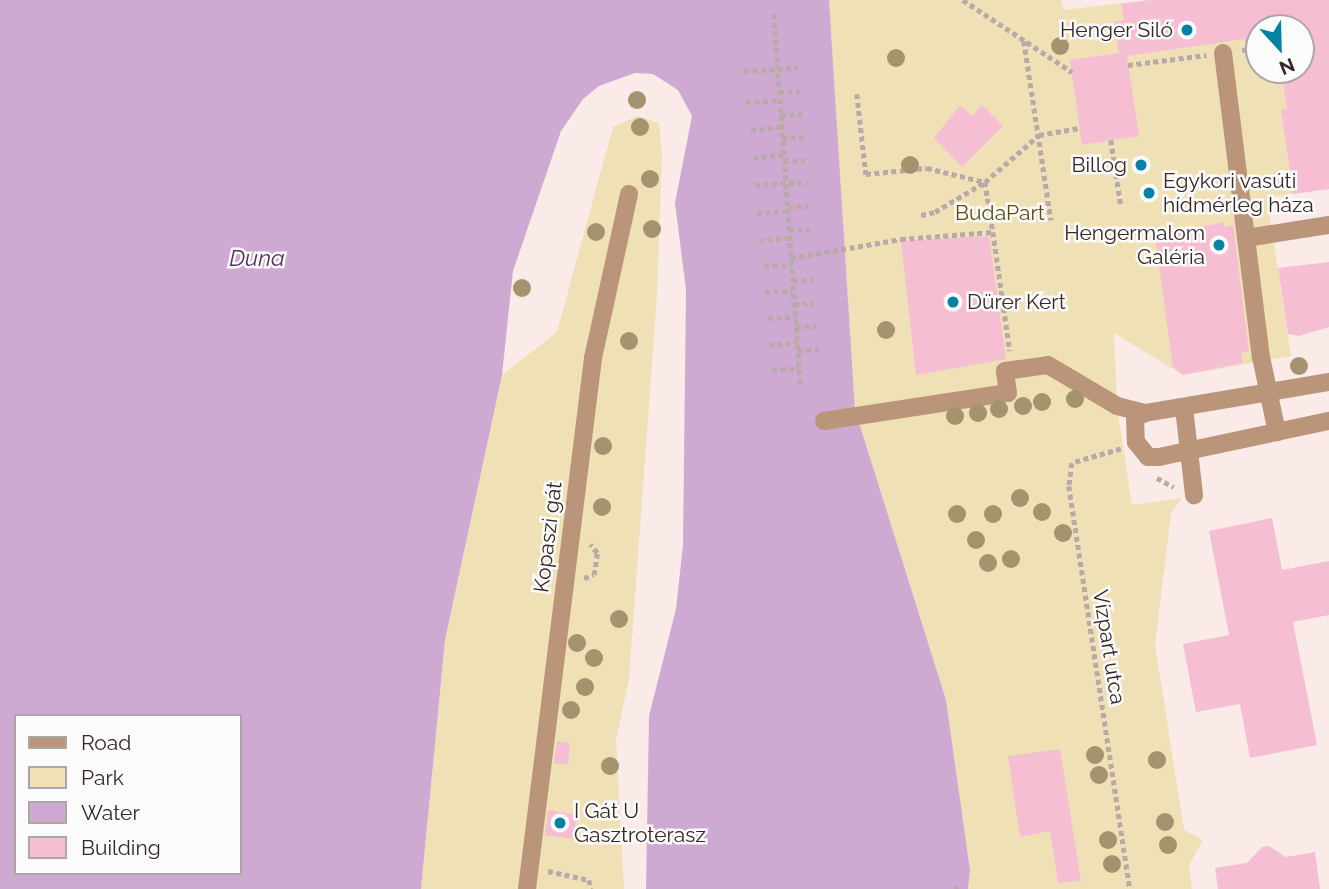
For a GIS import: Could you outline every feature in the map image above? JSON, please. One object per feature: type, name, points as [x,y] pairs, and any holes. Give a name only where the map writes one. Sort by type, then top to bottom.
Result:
[{"type":"street","points":[[1223,52],[1246,238],[1269,393],[1278,432]]},
{"type":"street","name":"Kopaszi gát","points":[[527,889],[593,358],[629,194]]},
{"type":"street","points":[[1246,238],[1329,225]]},
{"type":"street","points":[[824,421],[1008,393],[1006,371],[1048,365],[1117,406],[1145,413]]},
{"type":"street","points":[[1329,382],[1145,413],[1135,418],[1131,449],[1159,457],[1329,421]]},
{"type":"street","points":[[1184,408],[1191,449],[1194,495]]},
{"type":"path","points":[[963,0],[1072,72]]},
{"type":"path","points":[[774,14],[801,387]]},
{"type":"path","points":[[1024,41],[1051,220]]},
{"type":"path","points":[[1128,65],[1223,52]]},
{"type":"path","points":[[744,71],[798,68]]},
{"type":"path","points":[[779,92],[800,91]]},
{"type":"path","points":[[857,94],[866,174],[927,168],[985,182]]},
{"type":"path","points":[[746,102],[780,100]]},
{"type":"path","points":[[780,115],[802,114]]},
{"type":"path","points":[[751,130],[782,127]]},
{"type":"path","points":[[921,215],[936,212],[985,182],[1039,135],[1079,128]]},
{"type":"path","points":[[782,138],[804,137]]},
{"type":"path","points":[[1111,140],[1121,206]]},
{"type":"path","points":[[753,158],[805,160]]},
{"type":"path","points":[[755,185],[807,182]]},
{"type":"path","points":[[985,182],[1012,360]]},
{"type":"path","points":[[757,213],[808,206]]},
{"type":"path","points":[[789,230],[810,229]]},
{"type":"path","points":[[791,258],[858,249],[901,239],[993,232]]},
{"type":"path","points":[[759,240],[790,239]]},
{"type":"path","points":[[764,266],[792,265]]},
{"type":"path","points":[[793,281],[813,280]]},
{"type":"path","points":[[765,292],[793,291]]},
{"type":"path","points":[[794,304],[814,303]]},
{"type":"path","points":[[768,318],[795,317]]},
{"type":"path","points":[[796,327],[817,326]]},
{"type":"path","points":[[769,345],[797,343]]},
{"type":"path","points":[[798,351],[819,349]]},
{"type":"path","points":[[772,370],[799,368]]},
{"type":"path","name":"Vízpart utca","points":[[1130,889],[1069,486],[1072,463],[1083,456],[1131,449]]},
{"type":"path","points":[[530,868],[589,880],[591,889]]},
{"type":"green space","name":"BudaPart","points":[[829,0],[1061,0],[1063,10],[1150,0],[1324,0],[1312,14],[1245,14],[1245,84],[1283,84],[1287,108],[1281,110],[1293,194],[1267,198],[1291,356],[1183,375],[1114,333],[1117,406],[1132,505],[1182,498],[1171,513],[1155,645],[1184,830],[1203,840],[1189,865],[1192,889],[968,889],[970,870],[946,700],[855,410]]},
{"type":"green space","points":[[637,116],[659,123],[662,155],[657,294],[629,679],[616,740],[624,889],[421,889],[445,640],[502,375],[557,332],[613,127]]},
{"type":"water","name":"Duna","points":[[0,0],[829,0],[855,410],[946,700],[970,870],[968,889],[646,889],[649,716],[676,609],[683,545],[686,289],[675,203],[692,116],[678,90],[653,74],[635,73],[599,86],[583,99],[561,131],[513,271],[502,375],[445,640],[421,889],[0,889]]},
{"type":"building","points":[[1150,0],[1329,0],[1329,189],[1293,194],[1281,110],[1287,108],[1283,84],[1315,84],[1315,14],[1245,14],[1245,39],[1127,56],[1139,136],[1082,145],[1070,60],[1119,53],[1114,22],[1124,20],[1121,4]]},
{"type":"building","points":[[960,105],[972,116],[982,105],[1003,126],[962,167],[934,138]]},
{"type":"building","points":[[1224,222],[1224,227],[1233,225],[1249,351],[1241,352],[1243,363],[1183,375],[1173,367],[1155,237]]},
{"type":"building","name":"Dürer Kert","points":[[989,236],[1006,359],[916,375],[901,241]]},
{"type":"building","points":[[1329,262],[1329,327],[1299,336],[1288,334],[1278,268]]},
{"type":"building","points":[[1272,518],[1282,570],[1329,561],[1329,615],[1293,622],[1317,745],[1250,758],[1240,704],[1196,712],[1183,644],[1229,635],[1209,531]]},
{"type":"building","points":[[557,741],[570,743],[568,765],[554,763]]},
{"type":"building","points":[[1060,749],[1081,881],[1058,883],[1050,831],[1020,837],[1008,756]]},
{"type":"building","points":[[548,810],[577,815],[573,839],[545,835]]},
{"type":"building","points":[[1269,846],[1286,857],[1315,852],[1320,889],[1218,889],[1215,868],[1247,863],[1262,847]]},
{"type":"place","name":"Henger Siló","points":[[1187,30]]},
{"type":"place","name":"Billog","points":[[1141,165]]},
{"type":"place","name":"Egykori vasúti hídmérleg háza","points":[[1149,193]]},
{"type":"place","name":"Hengermalom Galéria","points":[[1219,245]]},
{"type":"place","name":"Dürer Kert","points":[[953,302]]},
{"type":"place","name":"I Gát U Gasztroterasz","points":[[560,823]]}]
